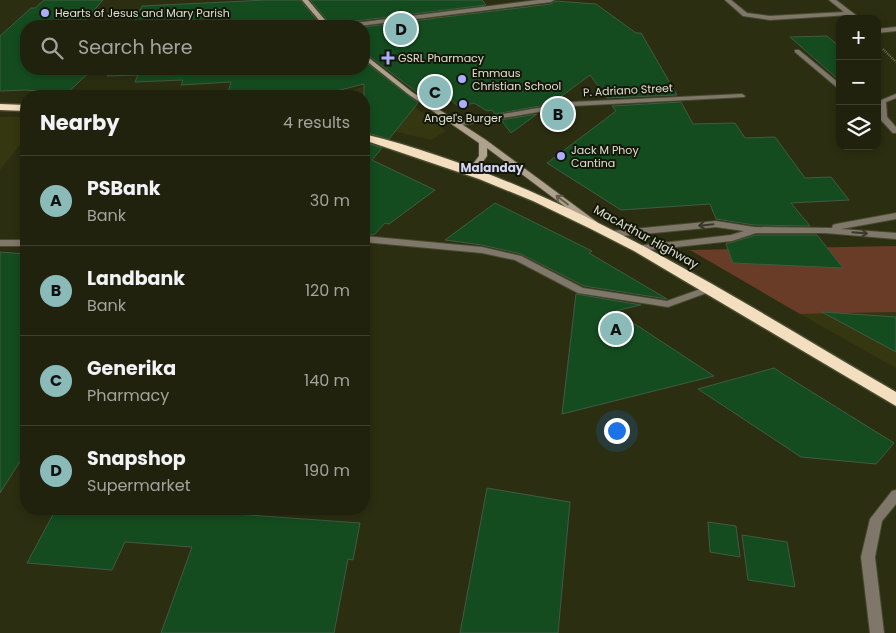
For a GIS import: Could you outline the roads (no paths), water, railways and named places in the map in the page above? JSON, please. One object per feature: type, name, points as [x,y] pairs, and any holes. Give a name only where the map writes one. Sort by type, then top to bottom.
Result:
[{"type":"highway","points":[[0,107],[20,108]]},
{"type":"highway","name":"MacArthur Highway","points":[[370,139],[471,172],[523,192],[607,232],[639,248],[896,400]]},
{"type":"main road","points":[[305,0],[322,20]]},
{"type":"main road","points":[[370,61],[410,93],[483,142],[607,232]]},
{"type":"main road","points":[[471,172],[483,156],[483,142]]},
{"type":"street","points":[[370,23],[551,0]]},
{"type":"street","points":[[728,0],[745,15],[770,18],[848,13]]},
{"type":"street","points":[[832,0],[851,15]]},
{"type":"street","points":[[881,31],[896,29]]},
{"type":"street","points":[[797,52],[836,85]]},
{"type":"street","name":"P. Adriano Street","points":[[457,124],[572,104],[742,96]]},
{"type":"street","points":[[881,102],[896,96]]},
{"type":"street","points":[[881,105],[883,118],[896,131]]},
{"type":"street","points":[[825,230],[896,216]]},
{"type":"street","points":[[607,232],[716,224],[754,230],[825,230],[896,236]]},
{"type":"street","points":[[639,248],[732,238],[754,230]]},
{"type":"street","points":[[370,240],[482,250],[518,258],[581,291],[668,304],[709,290]]},
{"type":"street","points":[[0,243],[20,243]]},
{"type":"street","points":[[877,633],[868,557],[876,520],[896,495]]},
{"type":"place","name":"Hearts of Jesus and Mary Parish","points":[[45,13]]},
{"type":"place","name":"Snapshop","points":[[401,29]]},
{"type":"place","name":"GSRL Pharmacy","points":[[388,58]]},
{"type":"place","name":"Emmaus Christian School","points":[[462,79]]},
{"type":"place","name":"Generika","points":[[435,92]]},
{"type":"place","name":"Angel's Burger","points":[[463,104]]},
{"type":"place","name":"Landbank","points":[[558,114]]},
{"type":"place","name":"Jack M Phoy Cantina","points":[[561,156]]},
{"type":"place","name":"PSBank","points":[[616,329]]},
{"type":"district","name":"Malanday","points":[[492,168]]}]
